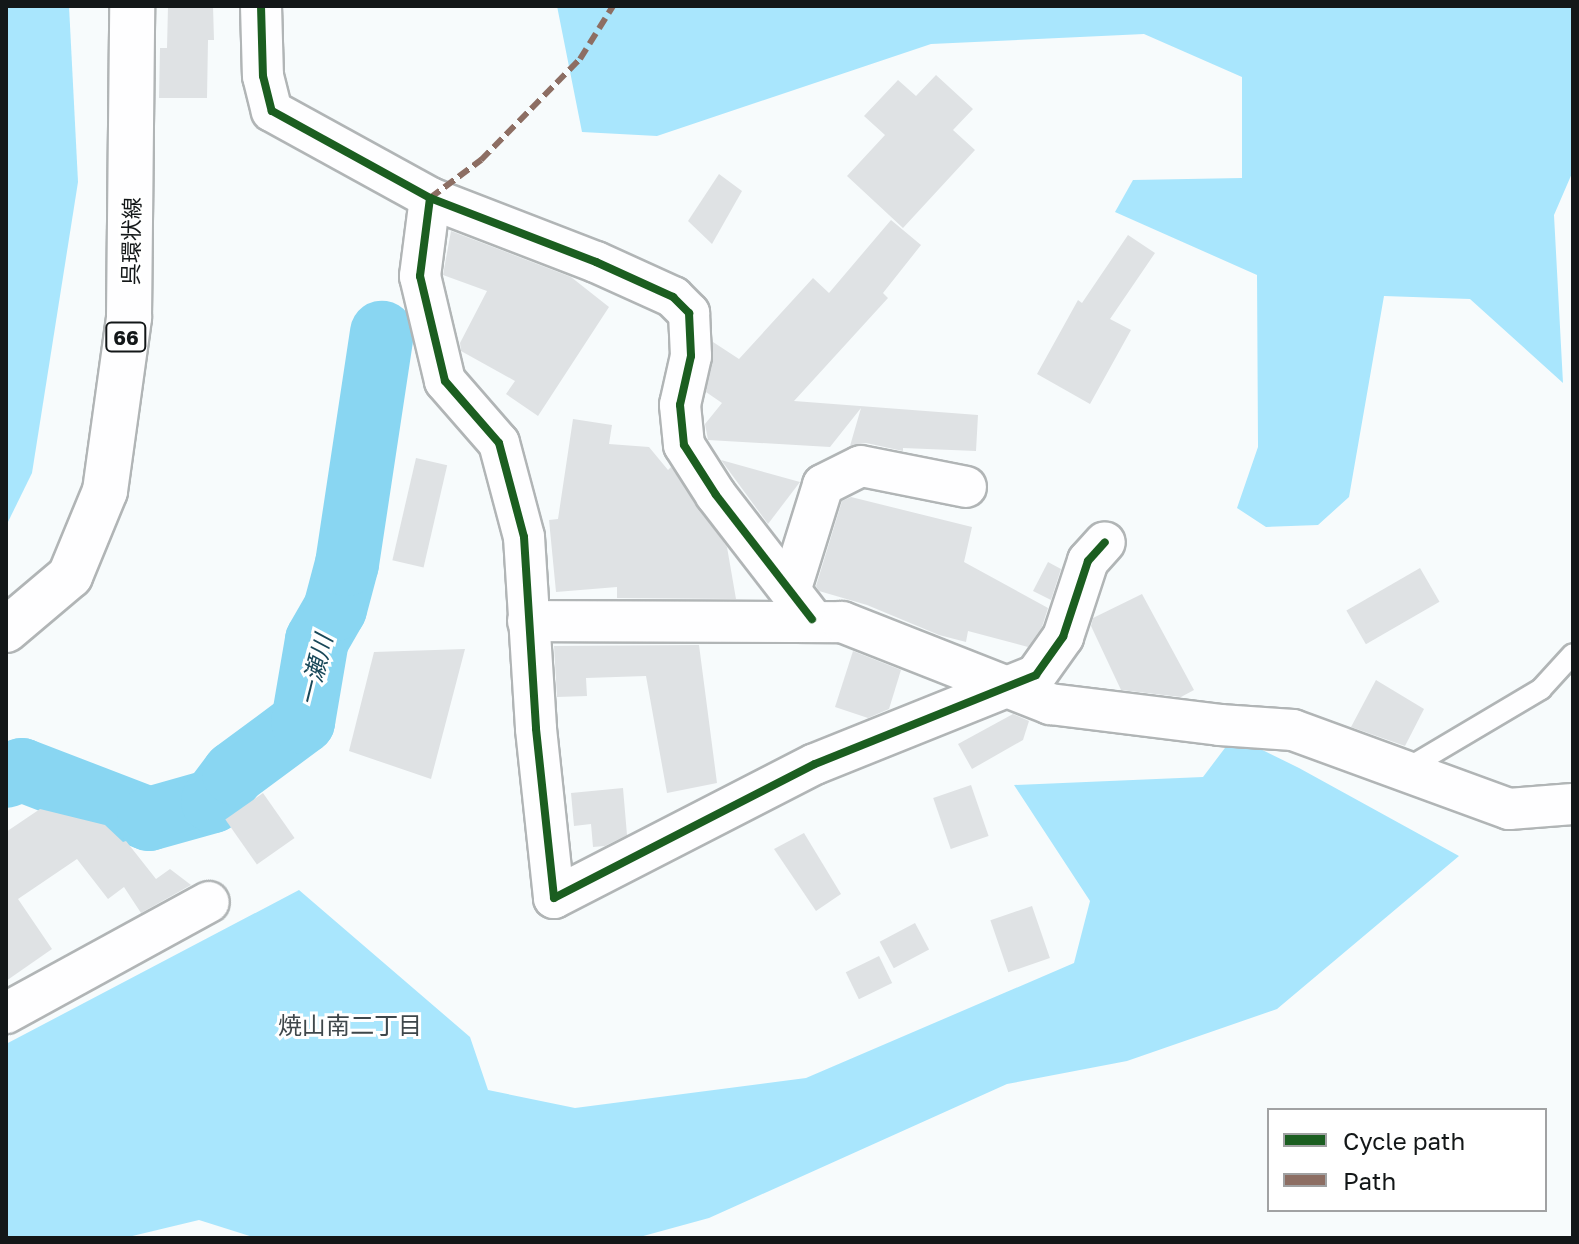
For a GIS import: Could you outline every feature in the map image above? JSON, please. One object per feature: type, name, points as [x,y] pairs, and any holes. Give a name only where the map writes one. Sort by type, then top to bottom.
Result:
[{"type":"main road","name":"呉環状線","points":[[6,630],[70,576],[105,491],[129,317],[132,6]]},
{"type":"street","points":[[261,6],[263,76],[272,111],[430,198],[596,262],[673,297],[689,313],[691,356],[680,405],[684,445],[716,495],[802,604],[1050,704],[1220,725],[1293,730],[1509,809],[1573,804]]},
{"type":"street","points":[[430,198],[420,276],[445,381],[499,443],[524,537],[528,621],[554,898],[815,764],[1036,675],[1063,637],[1088,561],[1105,542]]},
{"type":"street","points":[[802,604],[823,485],[861,466],[966,487]]},
{"type":"street","points":[[528,621],[802,604]]},
{"type":"street","points":[[6,1013],[209,902]]},
{"type":"lane","points":[[1403,771],[1541,689],[1573,654]]},
{"type":"shaded area","points":[[6,6],[69,6],[78,182],[32,473],[6,526]]},
{"type":"shaded area","points":[[557,6],[1573,6],[1573,171],[1554,215],[1563,383],[1470,299],[1384,296],[1349,497],[1318,525],[1266,527],[1237,508],[1258,447],[1257,275],[1115,212],[1133,180],[1242,178],[1242,77],[1144,34],[931,44],[657,136],[582,132]]},
{"type":"shaded area","points":[[1234,736],[1459,856],[1277,1009],[1127,1061],[1007,1084],[709,1218],[636,1238],[256,1238],[199,1220],[124,1238],[6,1238],[6,1044],[299,890],[470,1037],[488,1090],[575,1108],[806,1078],[1074,963],[1090,901],[1014,785],[1203,777]]},
{"type":"building","points":[[168,6],[213,6],[214,40],[208,40],[207,98],[159,98],[160,48],[167,48]]},
{"type":"building","points":[[936,75],[973,109],[953,130],[975,150],[903,228],[847,176],[885,135],[864,116],[898,80],[916,96]]},
{"type":"building","points":[[719,174],[742,191],[712,244],[688,221]]},
{"type":"building","points":[[891,220],[921,245],[883,293],[888,298],[794,401],[978,415],[976,451],[903,448],[903,451],[866,443],[850,446],[861,408],[830,447],[708,440],[705,424],[722,403],[706,392],[713,342],[739,359],[813,278],[829,293]]},
{"type":"building","points":[[451,231],[571,277],[609,307],[538,416],[506,394],[515,381],[461,351],[460,343],[487,291],[443,275]]},
{"type":"building","points":[[1128,235],[1155,253],[1110,319],[1131,330],[1090,404],[1037,374],[1078,300],[1082,303]]},
{"type":"building","points":[[573,419],[612,425],[609,444],[649,447],[668,470],[671,467],[727,547],[736,599],[617,598],[617,587],[556,592],[549,520],[558,519]]},
{"type":"building","points":[[416,458],[447,465],[424,568],[392,560]]},
{"type":"building","points":[[721,460],[800,482],[768,524]]},
{"type":"building","points":[[851,497],[972,527],[964,562],[1048,608],[1042,627],[1028,647],[968,631],[966,642],[939,635],[867,605],[819,591],[816,586],[842,501]]},
{"type":"building","points":[[1048,562],[1061,569],[1051,600],[1033,591]]},
{"type":"building","points":[[1420,568],[1440,602],[1366,644],[1346,610]]},
{"type":"building","points":[[1142,594],[1194,690],[1181,697],[1121,690],[1091,626],[1093,618]]},
{"type":"building","points":[[699,645],[717,783],[667,793],[646,676],[586,678],[587,696],[557,697],[554,646]]},
{"type":"building","points":[[465,649],[431,779],[349,751],[374,652]]},
{"type":"building","points":[[853,651],[901,670],[889,709],[868,718],[835,707]]},
{"type":"building","points":[[1376,680],[1424,709],[1405,746],[1351,727]]},
{"type":"building","points":[[1013,714],[1029,721],[1023,740],[972,769],[958,744]]},
{"type":"building","points":[[971,785],[989,836],[951,849],[933,798]]},
{"type":"building","points":[[623,788],[627,835],[605,846],[593,847],[591,824],[574,826],[571,793]]},
{"type":"building","points":[[263,793],[295,838],[257,864],[225,819]]},
{"type":"building","points":[[40,809],[105,825],[123,842],[126,841],[156,879],[170,869],[191,885],[141,913],[124,887],[108,899],[77,859],[18,899],[52,949],[6,981],[6,832]]},
{"type":"building","points":[[804,833],[841,894],[816,911],[774,849]]},
{"type":"building","points":[[1032,906],[1050,958],[1008,972],[990,920]]},
{"type":"building","points":[[915,923],[929,949],[894,968],[880,942]]},
{"type":"building","points":[[879,956],[892,983],[859,999],[846,972]]},
{"type":"waterway","name":"一瀬川","points":[[6,776],[22,770],[149,819],[213,801],[234,773],[303,722],[317,640],[335,609],[347,564],[382,333]]},
{"type":"marked path","points":[[430,198],[481,160],[580,59],[613,6]]},
{"type":"cycle path","points":[[261,6],[263,76],[272,111],[430,198],[596,262],[673,297],[689,313],[691,356],[680,405],[684,445],[716,495],[812,619]]},
{"type":"cycle path","points":[[430,198],[420,276],[445,381],[499,443],[524,537],[536,729],[554,898],[815,764],[1036,675],[1063,637],[1088,561],[1105,542]]},
{"type":"district","name":"焼山南二丁目","points":[[350,1025]]}]
